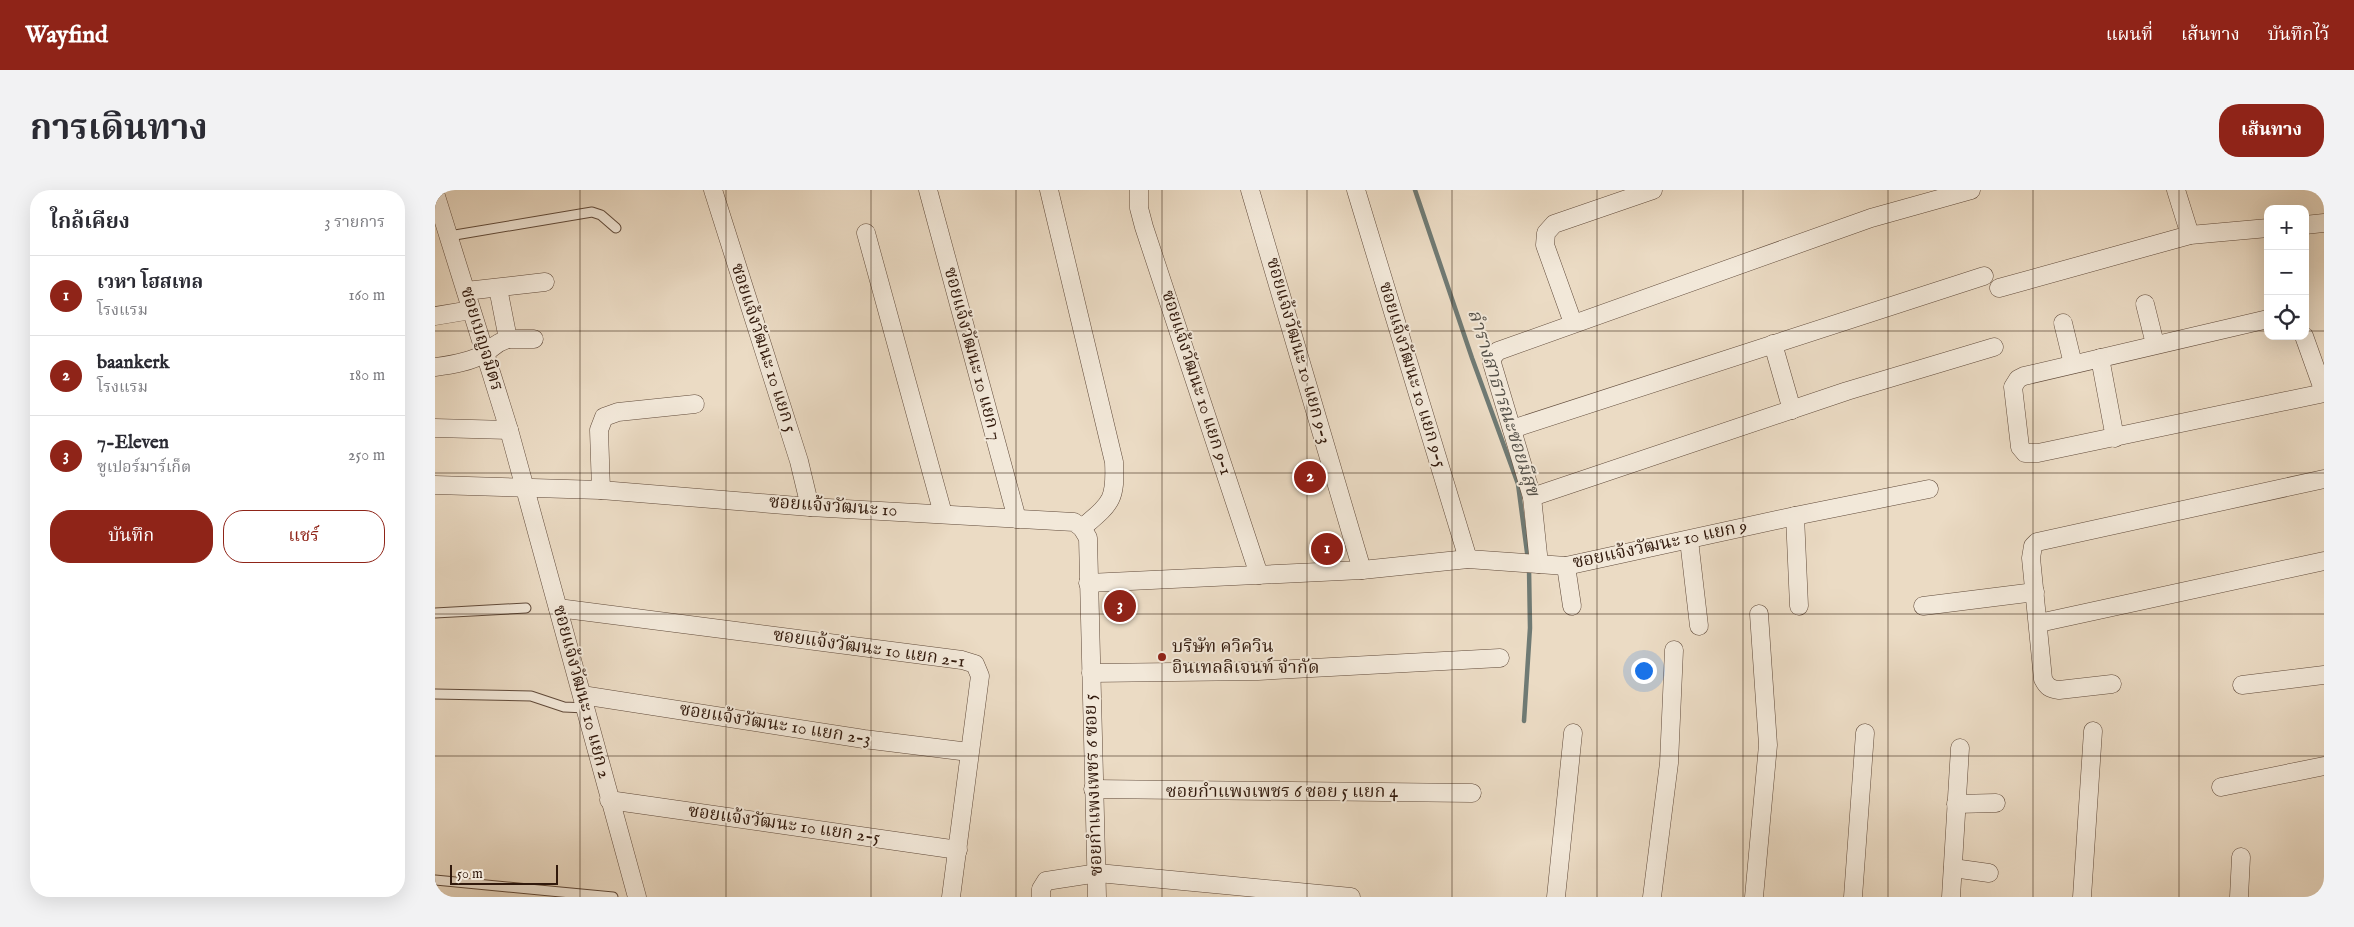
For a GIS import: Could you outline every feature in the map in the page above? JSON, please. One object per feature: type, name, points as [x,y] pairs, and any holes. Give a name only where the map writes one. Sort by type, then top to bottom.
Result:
[{"type":"street","name":"ซอยแจ้งวัฒนะ 10 แยก 5","points":[[713,190],[799,461],[810,507]]},
{"type":"street","name":"ซอยแจ้งวัฒนะ 10 แยก 7","points":[[928,190],[1017,519]]},
{"type":"street","points":[[1049,190],[1114,462],[1113,496],[1104,509],[1082,528],[1088,538],[1091,673],[1259,671],[1500,658]]},
{"type":"street","name":"ซอยแจ้งวัฒนะ 10 แยก 9-1","points":[[1139,190],[1139,208],[1144,227],[1259,575]]},
{"type":"street","name":"ซอยแจ้งวัฒนะ 10 แยก 9-3","points":[[1250,190],[1362,570]]},
{"type":"street","name":"ซอยแจ้งวัฒนะ 10 แยก 9-5","points":[[1356,190],[1468,559]]},
{"type":"street","points":[[1573,323],[1545,245],[1546,233],[1554,224],[1653,190]]},
{"type":"street","points":[[1533,563],[1532,497],[1513,428],[1493,370],[1494,354],[1573,323],[1871,218],[1971,190]]},
{"type":"street","points":[[2176,190],[2190,235]]},
{"type":"street","name":"ซอยเบญจมิตร","points":[[440,194],[449,236],[509,430],[524,487]]},
{"type":"street","points":[[2309,225],[2324,223]]},
{"type":"street","points":[[1999,288],[2190,235],[2264,228]]},
{"type":"street","points":[[866,233],[943,514]]},
{"type":"street","points":[[1513,428],[1984,276]]},
{"type":"street","points":[[466,291],[545,282]]},
{"type":"street","points":[[498,288],[508,339]]},
{"type":"street","points":[[2145,304],[2155,344]]},
{"type":"street","points":[[435,316],[471,310]]},
{"type":"street","points":[[2264,320],[2024,376],[2015,382],[2013,387],[2020,447],[2030,454],[2115,438],[2324,392],[2305,340]]},
{"type":"street","points":[[2063,323],[2073,364]]},
{"type":"street","points":[[435,367],[456,364],[485,354],[494,344],[508,339],[534,339]]},
{"type":"street","points":[[1773,344],[1792,410]]},
{"type":"street","points":[[1532,497],[1792,410],[1994,347]]},
{"type":"street","points":[[2100,358],[2115,438]]},
{"type":"street","points":[[601,490],[599,430],[604,417],[618,412],[695,404]]},
{"type":"street","points":[[435,428],[509,430]]},
{"type":"street","points":[[2112,684],[2059,690],[2046,686],[2043,679],[2032,550],[2037,542],[2042,539],[2324,479]]},
{"type":"street","name":"ซอยแจ้งวัฒนะ 10","points":[[435,485],[601,490],[810,507],[1074,522],[1082,528]]},
{"type":"street","name":"ซอยแจ้งวัฒนะ 10 แยก 2","points":[[524,487],[637,897]]},
{"type":"street","name":"ซอยแจ้งวัฒนะ 10 แยก 9","points":[[1088,583],[1362,570],[1468,559],[1565,566],[1929,489]]},
{"type":"street","points":[[1795,516],[1799,606]]},
{"type":"street","points":[[1689,540],[1699,626]]},
{"type":"street","points":[[2039,623],[2324,561]]},
{"type":"street","points":[[1565,566],[1572,606]]},
{"type":"street","points":[[1923,606],[2035,592]]},
{"type":"street","name":"ซอยแจ้งวัฒนะ 10 แยก 2-1","points":[[558,608],[971,661],[975,664],[980,676],[951,897]]},
{"type":"street","points":[[1754,897],[1768,745],[1759,614]]},
{"type":"street","points":[[1652,897],[1669,763],[1674,650]]},
{"type":"street","name":"ซอยกำแพงเพชร 6 ซอย 5","points":[[1091,673],[1097,897]]},
{"type":"street","points":[[2243,684],[2324,675]]},
{"type":"street","name":"ซอยแจ้งวัฒนะ 10 แยก 2-3","points":[[584,701],[969,752]]},
{"type":"street","points":[[2082,897],[2093,731]]},
{"type":"street","points":[[1556,897],[1573,733]]},
{"type":"street","points":[[1853,897],[1865,733]]},
{"type":"street","points":[[1951,897],[1960,748]]},
{"type":"street","points":[[2221,787],[2324,766]]},
{"type":"street","name":"ซอยกำแพงเพชร 6 ซอย 5 แยก 4","points":[[1093,790],[1472,793]]},
{"type":"street","name":"ซอยแจ้งวัฒนะ 10 แยก 2-5","points":[[609,800],[957,850]]},
{"type":"street","points":[[1956,804],[1996,803]]},
{"type":"street","points":[[2239,897],[2241,857]]},
{"type":"street","points":[[1953,868],[1989,873]]},
{"type":"street","points":[[1041,897],[1041,889],[1046,882],[1097,873],[1259,893],[1351,897]]},
{"type":"lane","points":[[449,236],[593,212],[601,215],[616,228]]},
{"type":"lane","points":[[435,613],[526,608]]},
{"type":"lane","points":[[435,694],[531,696],[564,707],[584,701]]},
{"type":"lane","points":[[435,880],[613,897]]},
{"type":"waterway","name":"ลำรางสาธารณะซอยมีสุข","points":[[1415,190],[1472,358],[1518,484],[1528,560]]},
{"type":"waterway","name":"ลำรางสาธารณะซอยมีสุข","points":[[1524,721],[1530,628],[1529,568]]},
{"type":"place","name":"baankerk","points":[[1310,477]]},
{"type":"place","name":"เวหา โฮสเทล","points":[[1327,549]]},
{"type":"place","name":"7-Eleven","points":[[1120,606]]},
{"type":"place","name":"บริษัท ควิควิน อินเทลลิเจนท์ จำกัด","points":[[1162,657]]}]
